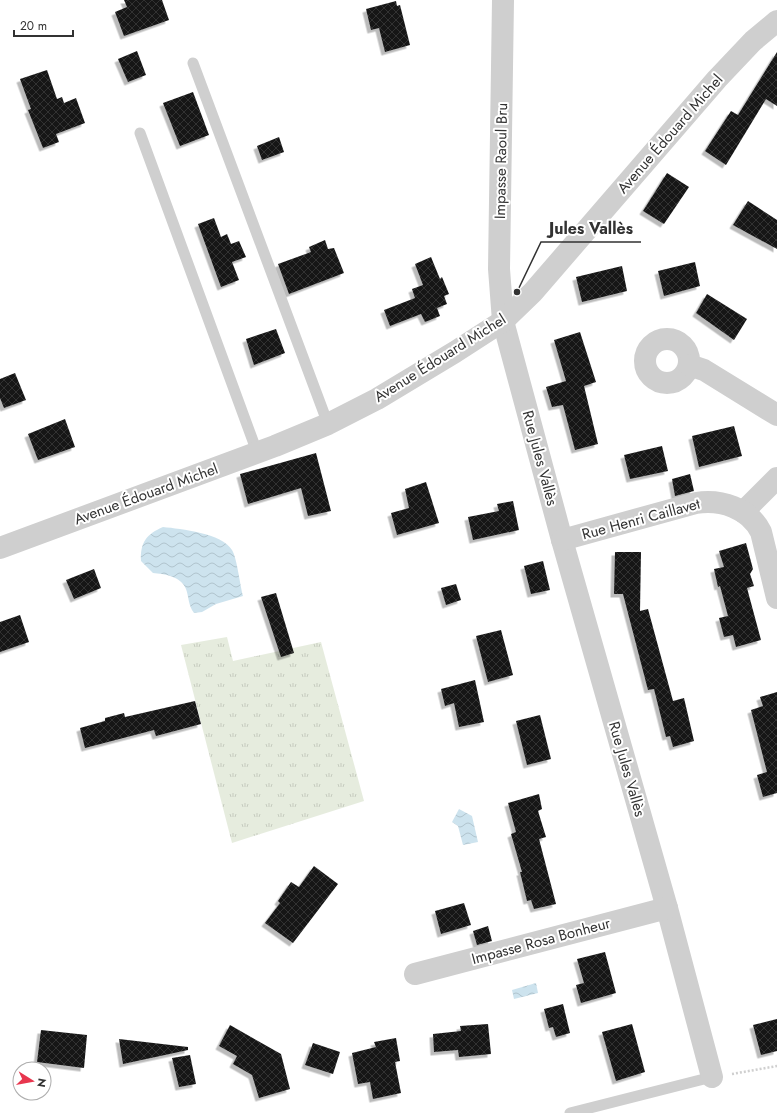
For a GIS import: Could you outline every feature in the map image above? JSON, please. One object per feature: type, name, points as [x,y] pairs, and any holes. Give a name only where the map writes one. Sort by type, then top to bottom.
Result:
[{"type":"street","name":"Impasse Raoul Bru","points":[[503,0],[499,269],[503,321]]},
{"type":"street","name":"Avenue Édouard Michel","points":[[0,548],[328,424],[377,399],[503,321],[533,292],[727,68],[753,41],[777,21]]},
{"type":"street","name":"Rue Jules Vallès","points":[[503,321],[562,540],[667,908],[712,1077]]},
{"type":"street","points":[[689,365],[704,370],[777,415]]},
{"type":"street","points":[[743,512],[777,478]]},
{"type":"street","name":"Rue Henri Caillavet","points":[[562,540],[707,501],[725,504],[743,512],[757,522],[773,567],[777,598]]},
{"type":"street","name":"Impasse Rosa Bonheur","points":[[415,974],[667,908]]},
{"type":"lane","points":[[193,63],[328,424]]},
{"type":"lane","points":[[140,133],[257,452]]},
{"type":"lane","points":[[570,1113],[712,1077]]},
{"type":"path","points":[[712,1077],[777,1066]]},
{"type":"green space","points":[[227,637],[233,661],[321,642],[364,801],[232,843],[181,645]]},
{"type":"water","points":[[163,527],[200,533],[211,536],[227,544],[234,554],[243,596],[216,604],[202,612],[194,613],[186,589],[180,581],[172,576],[153,573],[141,561],[143,544],[149,536]]},
{"type":"water","points":[[459,809],[472,816],[478,842],[463,845],[458,826],[452,822]]},
{"type":"water","points":[[536,983],[538,993],[514,999],[512,990]]},
{"type":"building","points":[[124,0],[162,0],[169,20],[124,36],[115,12],[127,7]]},
{"type":"building","points":[[396,1],[397,6],[400,5],[410,45],[385,52],[379,28],[371,30],[366,9]]},
{"type":"building","points":[[137,51],[146,75],[128,82],[118,59]]},
{"type":"building","points":[[777,52],[777,106],[766,99],[726,165],[705,151],[731,111],[738,115]]},
{"type":"building","points":[[47,70],[57,99],[62,97],[64,103],[76,98],[85,123],[56,134],[59,142],[43,148],[28,110],[31,109],[20,79]]},
{"type":"building","points":[[193,92],[209,135],[180,146],[163,103]]},
{"type":"building","points":[[279,137],[284,152],[262,160],[257,146]]},
{"type":"building","points":[[667,173],[689,187],[664,224],[643,211]]},
{"type":"building","points":[[748,201],[777,220],[777,249],[733,225]]},
{"type":"building","points":[[214,218],[221,237],[227,234],[231,244],[239,241],[246,257],[232,262],[239,280],[221,287],[198,224]]},
{"type":"building","points":[[325,240],[328,249],[334,248],[344,273],[289,294],[278,264],[311,252],[309,247]]},
{"type":"building","points":[[431,257],[440,279],[442,277],[449,294],[444,296],[447,304],[437,308],[440,316],[425,322],[421,314],[390,326],[384,310],[415,298],[412,289],[423,285],[415,264]]},
{"type":"building","points":[[695,262],[700,286],[664,296],[658,271]]},
{"type":"building","points":[[622,266],[627,291],[582,302],[576,277]]},
{"type":"building","points":[[707,294],[747,319],[734,340],[696,313]]},
{"type":"building","points":[[276,329],[285,353],[254,365],[246,339]]},
{"type":"building","points":[[580,332],[596,382],[584,386],[598,444],[575,450],[563,405],[552,407],[546,387],[566,381],[554,340]]},
{"type":"building","points":[[15,373],[26,400],[4,408],[0,398],[0,379]]},
{"type":"building","points":[[65,419],[75,447],[38,460],[28,434]]},
{"type":"building","points":[[734,426],[742,456],[699,467],[692,436]]},
{"type":"building","points":[[662,446],[668,471],[630,479],[624,455]]},
{"type":"building","points":[[316,453],[331,511],[308,516],[301,488],[248,504],[240,474]]},
{"type":"building","points":[[690,474],[694,491],[675,496],[672,479]]},
{"type":"building","points":[[426,482],[439,523],[397,535],[391,513],[409,508],[405,489]]},
{"type":"building","points":[[513,501],[519,530],[473,540],[468,517],[499,511],[497,504]]},
{"type":"building","points":[[746,543],[753,569],[750,574],[754,586],[747,588],[761,640],[736,647],[733,635],[724,637],[719,618],[728,616],[720,586],[718,587],[714,569],[724,567],[719,551]]},
{"type":"building","points":[[615,552],[641,552],[640,611],[648,609],[673,701],[684,698],[694,741],[673,747],[670,736],[666,737],[654,689],[648,690],[623,594],[614,594]]},
{"type":"building","points":[[543,561],[550,590],[531,594],[524,566]]},
{"type":"building","points":[[94,569],[101,588],[74,599],[66,580]]},
{"type":"building","points":[[456,584],[461,600],[446,605],[441,588]]},
{"type":"building","points":[[276,593],[294,653],[281,657],[261,597]]},
{"type":"building","points":[[20,615],[29,642],[0,652],[0,622]]},
{"type":"building","points":[[501,630],[513,675],[488,682],[476,636]]},
{"type":"building","points":[[475,680],[484,722],[459,727],[454,703],[445,706],[441,689]]},
{"type":"building","points":[[777,692],[777,793],[763,797],[757,775],[767,772],[751,710],[763,706],[760,697]]},
{"type":"building","points":[[195,701],[201,724],[156,736],[154,730],[85,748],[80,728],[105,721],[105,718],[124,713],[125,717]]},
{"type":"building","points":[[540,715],[551,759],[527,765],[516,721]]},
{"type":"building","points":[[539,794],[542,809],[538,811],[546,837],[539,839],[556,904],[534,909],[531,900],[527,901],[520,872],[522,872],[511,834],[516,832],[508,803]]},
{"type":"building","points":[[314,866],[338,884],[293,943],[265,923],[280,903],[278,901],[291,882],[299,887]]},
{"type":"building","points":[[464,903],[471,925],[441,934],[435,911]]},
{"type":"building","points":[[488,926],[492,941],[477,945],[473,931]]},
{"type":"building","points":[[605,952],[616,993],[581,1003],[576,985],[584,983],[577,959]]},
{"type":"building","points":[[563,1004],[570,1033],[556,1037],[553,1027],[549,1028],[544,1009]]},
{"type":"building","points":[[777,1019],[777,1051],[761,1055],[753,1025]]},
{"type":"building","points":[[488,1024],[491,1054],[459,1057],[458,1050],[434,1052],[433,1034],[461,1031],[460,1026]]},
{"type":"building","points":[[632,1024],[645,1072],[616,1081],[602,1032]]},
{"type":"building","points":[[230,1025],[281,1054],[290,1089],[259,1098],[252,1075],[233,1064],[237,1056],[219,1046]]},
{"type":"building","points":[[41,1030],[87,1035],[84,1068],[52,1064],[52,1061],[37,1061]]},
{"type":"building","points":[[396,1038],[400,1061],[395,1062],[401,1093],[373,1099],[370,1082],[358,1084],[352,1053],[376,1047],[374,1042]]},
{"type":"building","points":[[119,1039],[188,1047],[188,1050],[123,1064]]},
{"type":"building","points":[[313,1043],[340,1052],[333,1074],[305,1065]]},
{"type":"building","points":[[190,1055],[196,1084],[179,1087],[172,1058]]},
{"type":"place","name":"Jules Vallès","points":[[517,292]]}]
